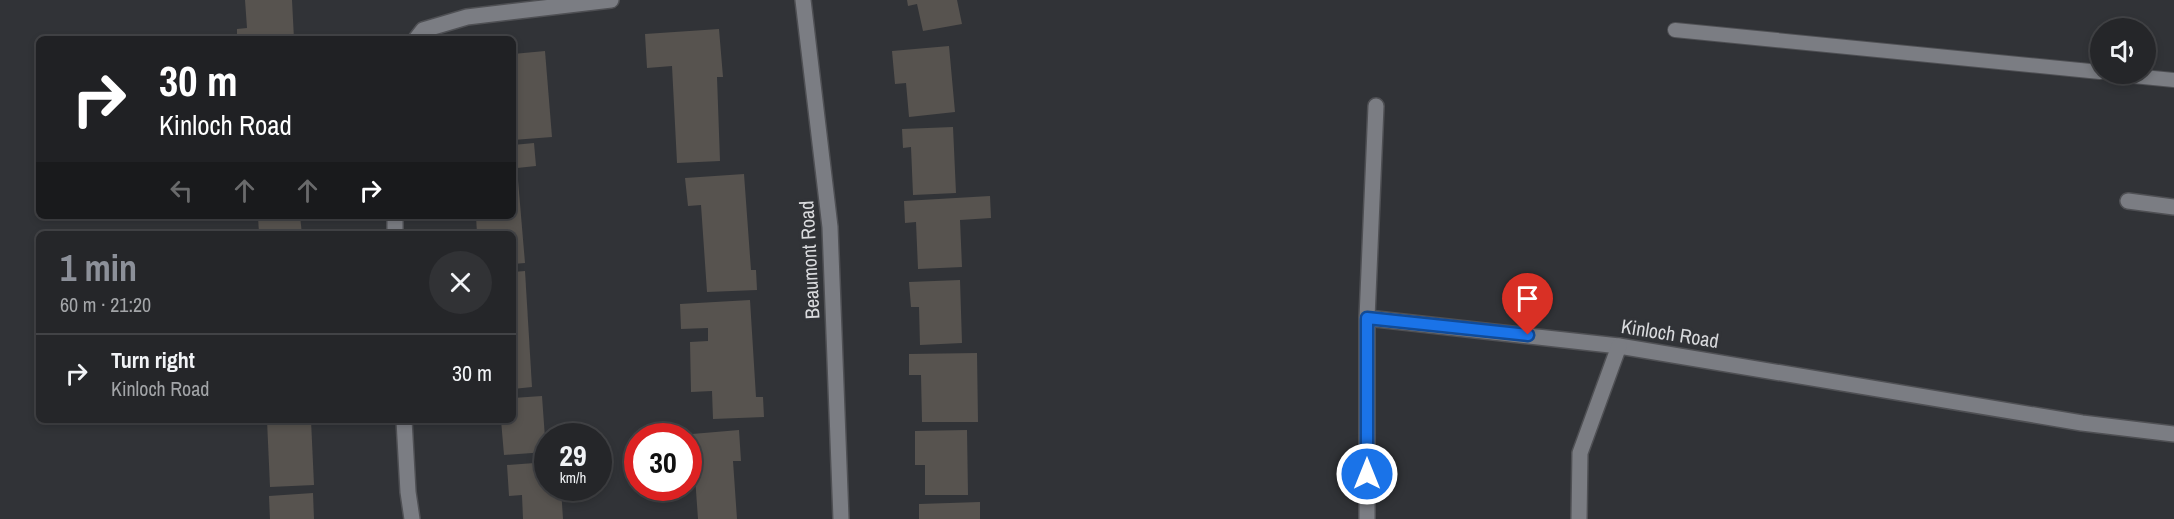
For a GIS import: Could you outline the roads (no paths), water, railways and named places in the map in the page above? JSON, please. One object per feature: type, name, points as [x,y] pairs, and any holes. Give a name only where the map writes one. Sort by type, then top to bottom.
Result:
[{"type":"street","points":[[418,36],[423,30],[467,17],[611,0]]},
{"type":"street","name":"Beaumont Road","points":[[803,0],[830,227],[841,519]]},
{"type":"street","points":[[1367,519],[1367,318],[1376,106]]},
{"type":"street","points":[[2128,201],[2174,207]]},
{"type":"street","name":"Kinloch Road","points":[[1367,318],[1619,346],[2082,423],[2174,434]]},
{"type":"street","points":[[1579,519],[1580,453],[1619,346]]},
{"type":"street","points":[[404,423],[412,519]]},
{"type":"lane","points":[[1675,30],[2090,71]]},
{"type":"lane","points":[[2156,78],[2174,80]]}]
